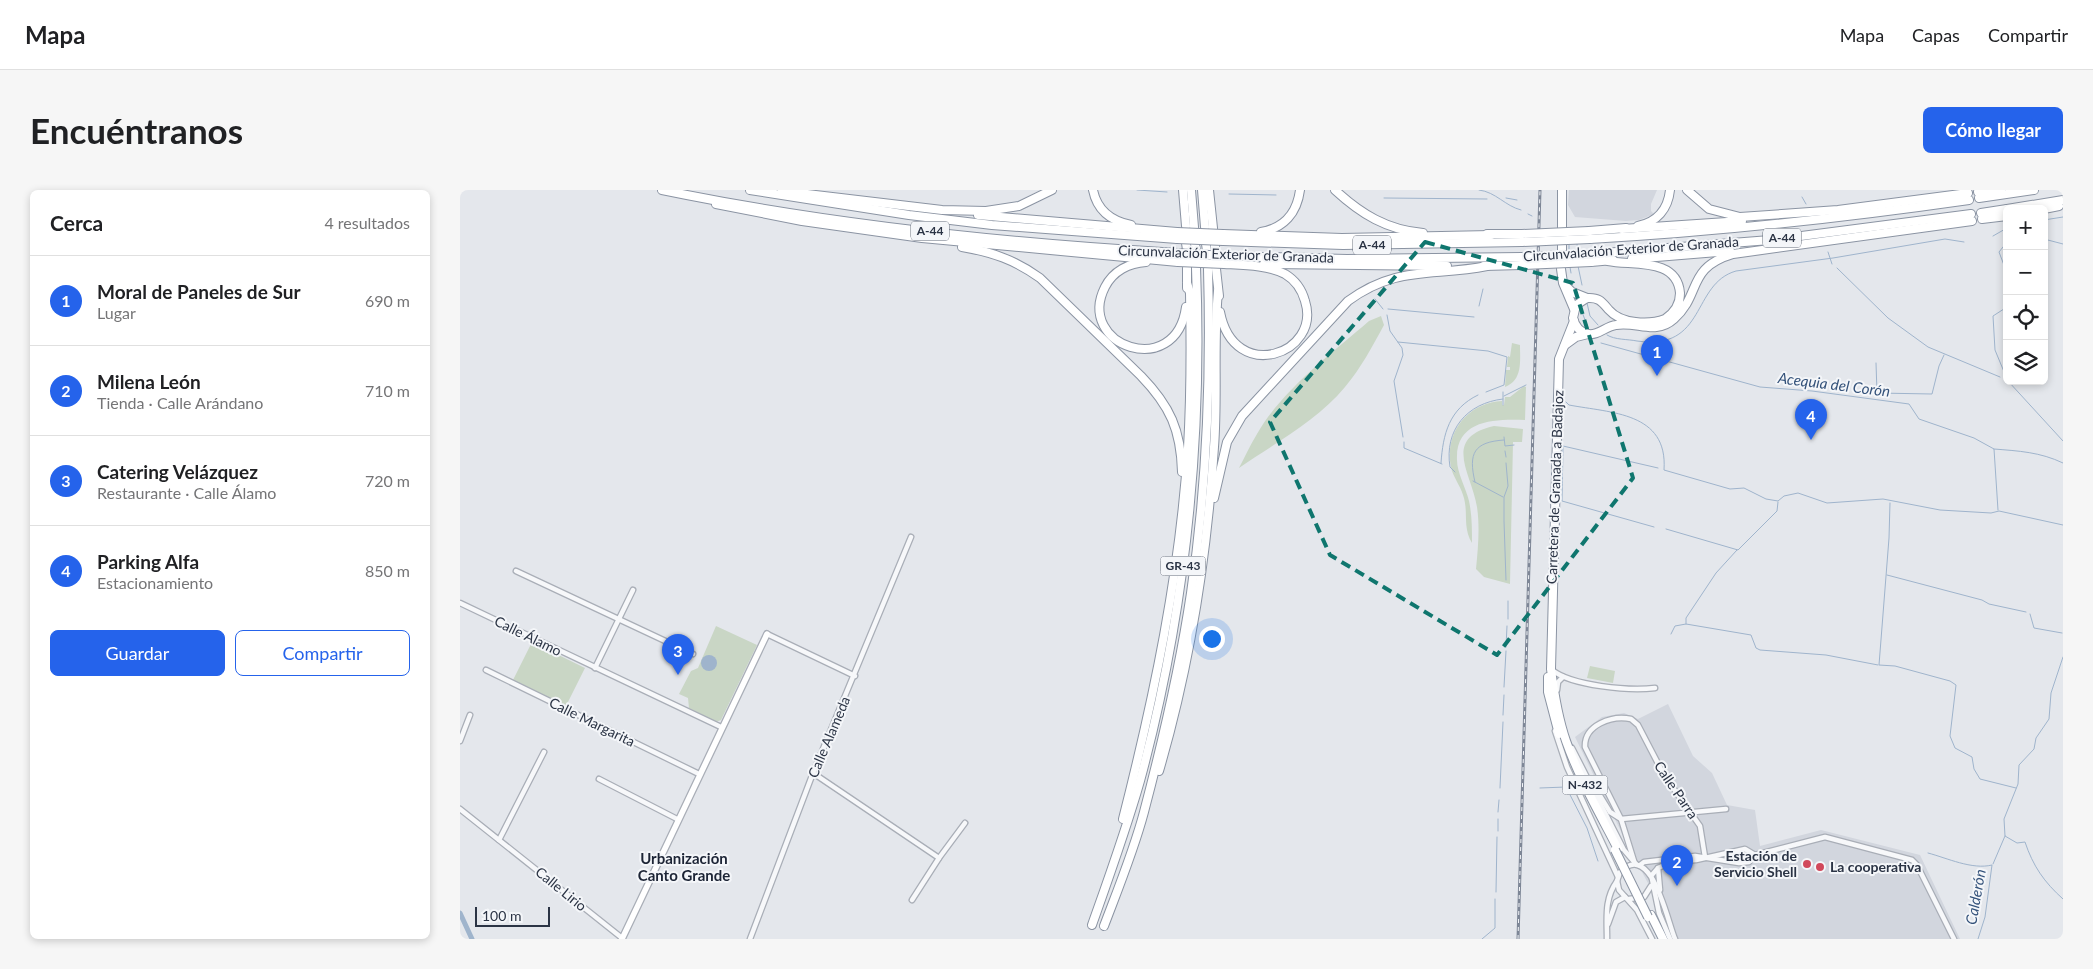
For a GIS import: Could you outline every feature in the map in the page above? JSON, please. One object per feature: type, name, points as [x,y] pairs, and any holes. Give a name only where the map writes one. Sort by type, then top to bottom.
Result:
[{"type":"highway","name":"Circunvalación Exterior de Granada","points":[[662,190],[936,232],[1060,245],[1178,254],[1224,260],[1522,261],[1591,258],[1972,217],[1838,241],[1752,250]]},
{"type":"highway","name":"Circunvalación Exterior de Granada","points":[[750,190],[909,215],[992,225],[1343,245],[1728,229],[1846,217],[1969,196],[1764,217]]},
{"type":"highway","points":[[776,190],[1027,221],[1152,231]]},
{"type":"highway","points":[[942,210],[1001,210],[1031,202],[1052,190]]},
{"type":"highway","points":[[1093,190],[1098,205],[1111,218],[1152,231],[1177,236]]},
{"type":"highway","points":[[1183,192],[1190,226],[1191,190]]},
{"type":"highway","points":[[1202,190],[1209,227],[1214,190]]},
{"type":"highway","points":[[1209,190],[1212,210]]},
{"type":"highway","points":[[1223,238],[1269,230],[1284,222],[1295,209],[1300,190]]},
{"type":"highway","points":[[1335,190],[1362,213],[1390,227],[1420,233],[1522,238]]},
{"type":"highway","points":[[1562,190],[1562,228]]},
{"type":"highway","points":[[1590,235],[1641,226],[1655,219],[1666,207],[1670,190]]},
{"type":"highway","points":[[1687,190],[1700,203],[1718,212],[1740,217],[1764,217]]},
{"type":"highway","points":[[2003,190],[1978,195],[2034,190]]},
{"type":"highway","points":[[683,194],[757,213],[922,238],[1161,261],[1224,260],[1285,274],[1298,286],[1304,295],[1307,305],[1306,323],[1302,332],[1291,346],[1267,355],[1248,352],[1232,340],[1222,323],[1216,269]]},
{"type":"highway","points":[[2032,205],[2063,200]]},
{"type":"highway","points":[[2048,208],[2063,205]]},
{"type":"highway","points":[[2003,210],[1982,216],[2003,216]]},
{"type":"highway","points":[[1622,229],[1689,226],[1764,217]]},
{"type":"highway","points":[[1238,235],[1351,238],[1491,235]]},
{"type":"highway","points":[[922,238],[996,254],[1025,268],[1040,278],[1155,390],[1174,421],[1182,454],[1176,558]]},
{"type":"highway","points":[[1608,261],[1752,250]]},
{"type":"highway","points":[[1563,346],[1576,338],[1595,334],[1604,328],[1623,324],[1652,328],[1666,325],[1683,309],[1696,280],[1707,265],[1722,257],[1752,250]]},
{"type":"highway","points":[[1563,283],[1572,292],[1587,298],[1600,300],[1608,310],[1625,319],[1658,322],[1670,316],[1678,304],[1680,297],[1677,282],[1660,267],[1649,264],[1591,258]]},
{"type":"highway","points":[[1161,261],[1129,265],[1113,275],[1107,282],[1100,301],[1100,312],[1108,331],[1115,339],[1134,348],[1154,348],[1169,340],[1180,328],[1184,318],[1187,268]]},
{"type":"highway","points":[[1104,926],[1144,811],[1150,802],[1179,699],[1222,455],[1234,428],[1254,402],[1335,313],[1362,291],[1388,279],[1420,272],[1522,261]]},
{"type":"highway","points":[[1249,266],[1487,266]]},
{"type":"highway","name":"GR-43","points":[[1116,856],[1140,782],[1154,724],[1170,648],[1186,549],[1197,412],[1196,268]]},
{"type":"highway","name":"GR-43","points":[[1144,811],[1178,667],[1198,543],[1208,402],[1208,269]]},
{"type":"highway","name":"N-432","points":[[1561,269],[1563,283],[1574,309],[1574,321]]},
{"type":"highway","points":[[1092,925],[1116,856],[1154,691],[1166,628],[1188,448],[1191,344],[1190,293],[1187,283]]},
{"type":"highway","points":[[1207,532],[1216,417],[1218,291]]},
{"type":"highway","points":[[1574,309],[1581,301],[1587,298]]},
{"type":"highway","points":[[1604,328],[1609,320],[1608,310]]},
{"type":"highway","points":[[1574,321],[1578,329],[1588,334]]},
{"type":"highway","name":"Carretera de Granada a Badajoz","points":[[1574,321],[1559,359],[1548,692],[1552,710],[1573,760],[1661,939]]},
{"type":"highway","name":"Carretera de Granada a Badajoz","points":[[1551,630],[1551,669],[1557,720]]},
{"type":"highway","points":[[1552,710],[1553,680]]},
{"type":"street","name":"Calle Alameda","points":[[750,939],[813,773],[911,537]]},
{"type":"street","points":[[516,572],[618,621],[693,654]]},
{"type":"street","points":[[595,668],[633,590]]},
{"type":"street","name":"Calle Álamo","points":[[460,603],[721,727]]},
{"type":"street","points":[[622,939],[677,819],[767,634],[854,676]]},
{"type":"street","points":[[1551,669],[1561,676],[1622,689],[1655,688]]},
{"type":"street","name":"Calle Margarita","points":[[486,670],[699,774]]},
{"type":"street","points":[[1553,680],[1561,676]]},
{"type":"street","points":[[1561,676],[1556,687],[1564,726],[1588,780],[1624,850],[1660,892]]},
{"type":"street","points":[[460,741],[470,715]]},
{"type":"street","name":"Calle Parra","points":[[1621,819],[1585,747],[1587,734],[1607,721],[1626,718],[1638,725],[1664,775],[1692,813],[1703,835],[1705,857]]},
{"type":"street","points":[[1557,720],[1564,726]]},
{"type":"street","points":[[1557,720],[1555,732],[1567,767],[1618,879],[1619,890],[1627,898],[1652,939]]},
{"type":"street","points":[[499,840],[544,752]]},
{"type":"street","points":[[813,773],[939,858]]},
{"type":"street","points":[[599,780],[677,819]]},
{"type":"street","points":[[1588,780],[1610,812],[1621,819],[1726,809]]},
{"type":"street","name":"Calle Lirio","points":[[460,809],[622,939]]},
{"type":"street","points":[[1621,819],[1637,864]]},
{"type":"street","points":[[912,900],[939,858],[965,823]]},
{"type":"street","points":[[1607,939],[1606,916],[1609,894],[1624,868],[1657,860],[1705,857],[1738,863],[1752,860],[1755,855],[1826,837],[1912,860],[1954,939]]},
{"type":"street","points":[[1607,928],[1616,902],[1627,898],[1644,897],[1658,868],[1671,862],[1745,849],[1755,855]]},
{"type":"street","points":[[1658,868],[1660,892],[1674,939]]},
{"type":"street","points":[[1651,880],[1659,913],[1670,939]]},
{"type":"highlighted area","points":[[1425,242],[1573,283],[1633,478],[1497,655],[1330,555],[1270,422]]},
{"type":"shaded area","points":[[1569,190],[1657,190],[1651,204],[1651,211],[1654,214],[1639,220],[1626,221],[1575,217],[1568,205]]},
{"type":"shaded area","points":[[1668,704],[1693,756],[1712,773],[1727,805],[1755,810],[1760,846],[1821,830],[1920,855],[1960,939],[1678,939],[1628,846],[1575,737],[1602,717],[1624,713],[1638,719]]},
{"type":"green space","points":[[1381,316],[1384,325],[1371,349],[1351,380],[1334,399],[1309,421],[1239,468],[1254,438],[1280,402],[1294,387],[1369,321]]},
{"type":"green space","points":[[1512,343],[1520,345],[1520,363],[1515,380],[1505,387],[1506,370],[1510,370],[1510,367],[1507,367]]},
{"type":"green space","points":[[1524,386],[1526,387],[1525,420],[1490,421],[1479,424],[1463,436],[1458,446],[1457,465],[1470,506],[1472,543],[1466,525],[1465,501],[1451,467],[1451,442],[1455,431],[1469,414],[1479,407],[1490,403],[1502,401],[1502,405],[1504,405],[1505,397],[1510,397]]},
{"type":"green space","points":[[1494,426],[1523,429],[1522,442],[1513,442],[1510,584],[1484,577],[1476,569],[1478,515],[1464,459],[1464,448],[1468,439],[1478,432]]},
{"type":"green space","points":[[716,626],[757,645],[721,720],[716,722],[689,708],[688,698],[679,694],[691,671],[698,668]]},
{"type":"green space","points":[[532,642],[585,668],[566,706],[513,680]]},
{"type":"green space","points":[[1590,666],[1615,671],[1613,683],[1587,678]]},
{"type":"water","points":[[706,655],[712,655],[717,660],[715,669],[706,671],[701,666],[701,660]]},
{"type":"waterway","points":[[1137,190],[1167,192]]},
{"type":"waterway","name":"Acequia del Corón","points":[[1479,190],[1490,193],[1521,210]]},
{"type":"waterway","points":[[1229,194],[1276,195]]},
{"type":"waterway","points":[[1802,197],[1806,204]]},
{"type":"waterway","points":[[1384,198],[1487,199]]},
{"type":"waterway","points":[[1506,198],[1517,200]]},
{"type":"waterway","name":"Acequia del Corón","points":[[1528,214],[1532,216]]},
{"type":"waterway","points":[[2048,219],[2063,217]]},
{"type":"waterway","points":[[1993,236],[2003,230]]},
{"type":"waterway","points":[[1607,335],[1614,338],[1637,341],[1660,341],[1676,336],[1687,327],[1696,315],[1711,289],[1722,278],[1736,271],[1833,258],[1945,239],[1964,242]]},
{"type":"waterway","points":[[2048,240],[2063,244]]},
{"type":"waterway","name":"Acequia del Corón","points":[[1569,244],[1569,253]]},
{"type":"waterway","points":[[1577,244],[1578,252]]},
{"type":"waterway","points":[[2003,247],[1999,252],[2003,262]]},
{"type":"waterway","points":[[1828,252],[1832,264]]},
{"type":"waterway","points":[[1578,266],[1582,285]]},
{"type":"waterway","name":"Acequia del Corón","points":[[1570,267],[1571,273]]},
{"type":"waterway","points":[[1837,268],[1888,318],[1928,347],[2000,377]]},
{"type":"waterway","points":[[1479,306],[1483,289]]},
{"type":"waterway","points":[[1375,299],[1383,309]]},
{"type":"waterway","points":[[1587,303],[1590,316],[1598,325]]},
{"type":"waterway","points":[[1388,309],[1474,317]]},
{"type":"waterway","points":[[2003,310],[1993,316],[1995,350],[2003,369]]},
{"type":"waterway","name":"Acequia del Corón","points":[[1582,312],[1587,325]]},
{"type":"waterway","points":[[1387,315],[1390,331],[1402,348],[1403,355],[1394,381],[1403,437]]},
{"type":"waterway","points":[[1398,342],[1488,351],[1507,357],[1504,385],[1486,392]]},
{"type":"waterway","name":"Acequia del Corón","points":[[1601,343],[1760,387],[1812,391],[1909,404],[1919,419],[1974,438],[1994,449],[1998,510]]},
{"type":"waterway","points":[[1876,363],[1877,393],[1932,394],[1939,366],[1944,355]]},
{"type":"waterway","points":[[1504,396],[1526,385]]},
{"type":"waterway","points":[[2012,385],[2063,441]]},
{"type":"waterway","points":[[1503,392],[1503,405]]},
{"type":"waterway","points":[[1441,463],[1449,423],[1460,407],[1478,395]]},
{"type":"waterway","points":[[1455,472],[1450,467],[1449,454],[1455,430],[1461,421],[1479,406],[1503,399]]},
{"type":"waterway","points":[[1566,402],[1569,405],[1619,414],[1647,426],[1657,436],[1663,451],[1664,470],[1730,489],[1744,488],[1766,499],[1778,501],[1784,496],[1798,493],[1827,503],[1883,499],[1940,510],[1991,513],[1999,511],[2063,525]]},
{"type":"waterway","points":[[1504,437],[1505,446],[1514,445]]},
{"type":"waterway","points":[[1475,482],[1472,463],[1476,451],[1486,443],[1504,440]]},
{"type":"waterway","points":[[1404,442],[1404,448],[1442,464]]},
{"type":"waterway","points":[[1654,527],[1562,501],[1563,446],[1658,468]]},
{"type":"waterway","points":[[1994,449],[2038,454],[2063,463]]},
{"type":"waterway","points":[[1505,451],[1506,457]]},
{"type":"waterway","points":[[1506,463],[1508,486],[1504,497],[1506,580]]},
{"type":"waterway","points":[[1473,481],[1503,497]]},
{"type":"waterway","points":[[1666,529],[1738,550],[1777,511],[1778,502]]},
{"type":"waterway","points":[[1890,503],[1879,665],[1895,666],[1950,681],[1956,685],[1950,736],[1955,748],[1972,757],[1974,769],[1980,779],[2016,788]]},
{"type":"waterway","points":[[1686,624],[1686,618],[1716,573],[1737,550]]},
{"type":"waterway","points":[[1887,575],[1982,600],[1989,604],[2026,612]]},
{"type":"waterway","points":[[1508,601],[1508,619]]},
{"type":"waterway","points":[[2030,614],[2034,628],[2062,633]]},
{"type":"waterway","points":[[1671,634],[1675,626],[1686,624],[1751,635],[1756,648],[1760,650],[1826,655],[1878,665]]},
{"type":"waterway","points":[[1506,647],[1507,626]]},
{"type":"waterway","points":[[1504,687],[1506,651]]},
{"type":"waterway","points":[[2063,657],[2051,693],[2049,719],[2036,738],[2034,749],[2019,765],[2018,784],[2004,819],[2005,836],[2017,843],[2025,842],[2040,873],[2063,899]]},
{"type":"waterway","points":[[1503,715],[1504,695]]},
{"type":"waterway","points":[[1500,788],[1503,722]]},
{"type":"waterway","points":[[1540,788],[1566,787],[1587,828],[1598,861]]},
{"type":"waterway","points":[[1498,812],[1499,800]]},
{"type":"waterway","points":[[1498,819],[1498,831]]},
{"type":"waterway","points":[[1993,864],[2005,836]]},
{"type":"waterway","points":[[1496,892],[1497,837]]},
{"type":"waterway","name":"Calderón","points":[[1928,853],[1968,865],[1992,865],[1985,917],[1978,939]]},
{"type":"waterway","points":[[1482,939],[1495,928],[1495,899]]},
{"type":"waterway","points":[[460,913],[472,939]]},
{"type":"railway","points":[[1518,939],[1540,190]]},
{"type":"place","name":"Moral de Paneles de Sur","points":[[1657,376]]},
{"type":"place","name":"Parking Alfa","points":[[1811,440]]},
{"type":"place","name":"Catering Velázquez","points":[[678,675]]},
{"type":"place","name":"Estación de Servicio Shell","points":[[1807,864]]},
{"type":"place","name":"La cooperativa","points":[[1820,867]]},
{"type":"place","name":"Milena León","points":[[1677,886]]},
{"type":"district","name":"Urbanización Canto Grande","points":[[684,868]]}]
